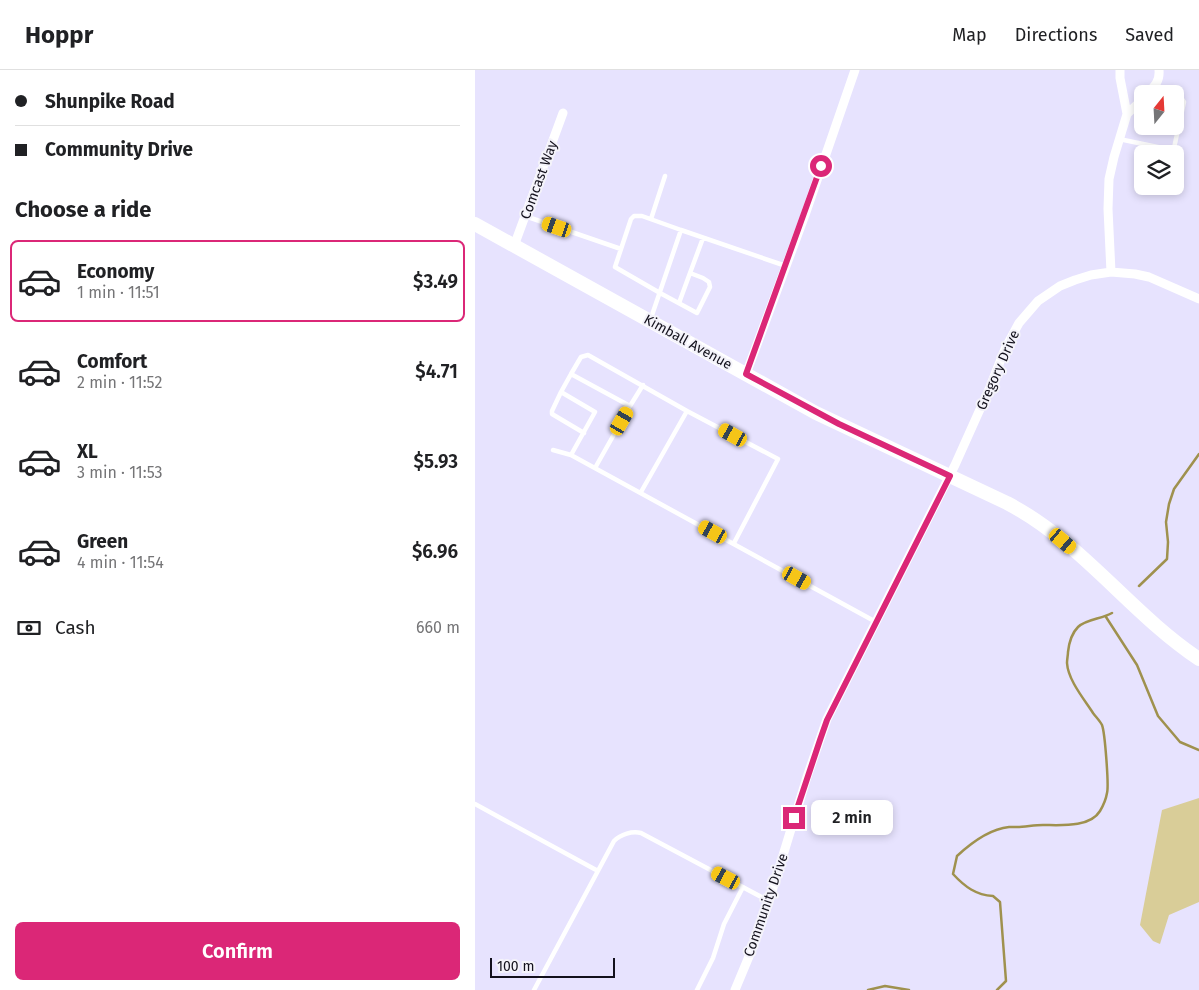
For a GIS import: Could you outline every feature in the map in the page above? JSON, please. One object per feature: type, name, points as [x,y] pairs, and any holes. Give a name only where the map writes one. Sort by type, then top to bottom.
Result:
[{"type":"main road","name":"Kimball Avenue","points":[[475,224],[839,424],[952,470],[1037,521],[1073,549],[1173,641],[1199,659]]},
{"type":"street","points":[[746,374],[855,70]]},
{"type":"street","points":[[1111,272],[1108,189],[1111,168],[1127,114],[1120,70]]},
{"type":"street","points":[[1156,85],[1159,78],[1159,70]]},
{"type":"street","points":[[1127,114],[1134,107]]},
{"type":"street","name":"Comcast Way","points":[[514,246],[563,113]]},
{"type":"street","name":"Gregory Drive","points":[[952,470],[1014,331],[1038,301],[1060,286],[1075,280],[1111,272],[1149,277],[1199,298]]},
{"type":"street","name":"Community Drive","points":[[735,990],[769,901],[807,777],[827,720],[952,470]]},
{"type":"lane","points":[[1119,139],[1171,150],[1174,148],[1177,135]]},
{"type":"lane","points":[[651,219],[665,176]]},
{"type":"lane","points":[[525,216],[621,249]]},
{"type":"lane","points":[[690,274],[709,282],[710,286],[697,313],[615,267],[631,219],[634,216],[641,216],[651,219],[786,266]]},
{"type":"lane","points":[[650,321],[681,230]]},
{"type":"lane","points":[[679,303],[703,238]]},
{"type":"lane","points":[[584,432],[552,414],[552,411],[581,357],[588,355],[778,459],[733,543]]},
{"type":"lane","points":[[571,374],[630,406]]},
{"type":"lane","points":[[595,468],[643,385]]},
{"type":"lane","points":[[561,392],[595,412],[571,455]]},
{"type":"lane","points":[[641,492],[687,410]]},
{"type":"lane","points":[[553,450],[571,455],[641,492],[876,622]]},
{"type":"lane","points":[[475,804],[598,871]]},
{"type":"lane","points":[[534,990],[616,839],[634,832],[641,833],[769,901]]},
{"type":"lane","points":[[697,990],[713,958],[727,918],[743,887]]},
{"type":"shaded area","points":[[1199,798],[1199,902],[1169,915],[1160,944],[1153,941],[1140,925],[1162,810]]},
{"type":"waterway","points":[[1139,586],[1167,559],[1166,522],[1169,504],[1174,489],[1199,454]]},
{"type":"waterway","points":[[997,990],[1006,981],[1000,902],[993,896],[971,890],[953,874],[957,856],[974,842],[1002,828],[1082,823],[1100,811],[1107,793],[1103,730],[1101,724],[1073,683],[1067,662],[1070,642],[1078,627],[1085,622],[1112,613]]},
{"type":"waterway","points":[[1106,617],[1137,665],[1158,716],[1180,742],[1199,750]]},
{"type":"waterway","points":[[868,990],[885,986],[909,990]]},
{"type":"route","points":[[794,818],[827,720],[950,476],[839,424],[746,374],[799,232],[821,166]]}]
